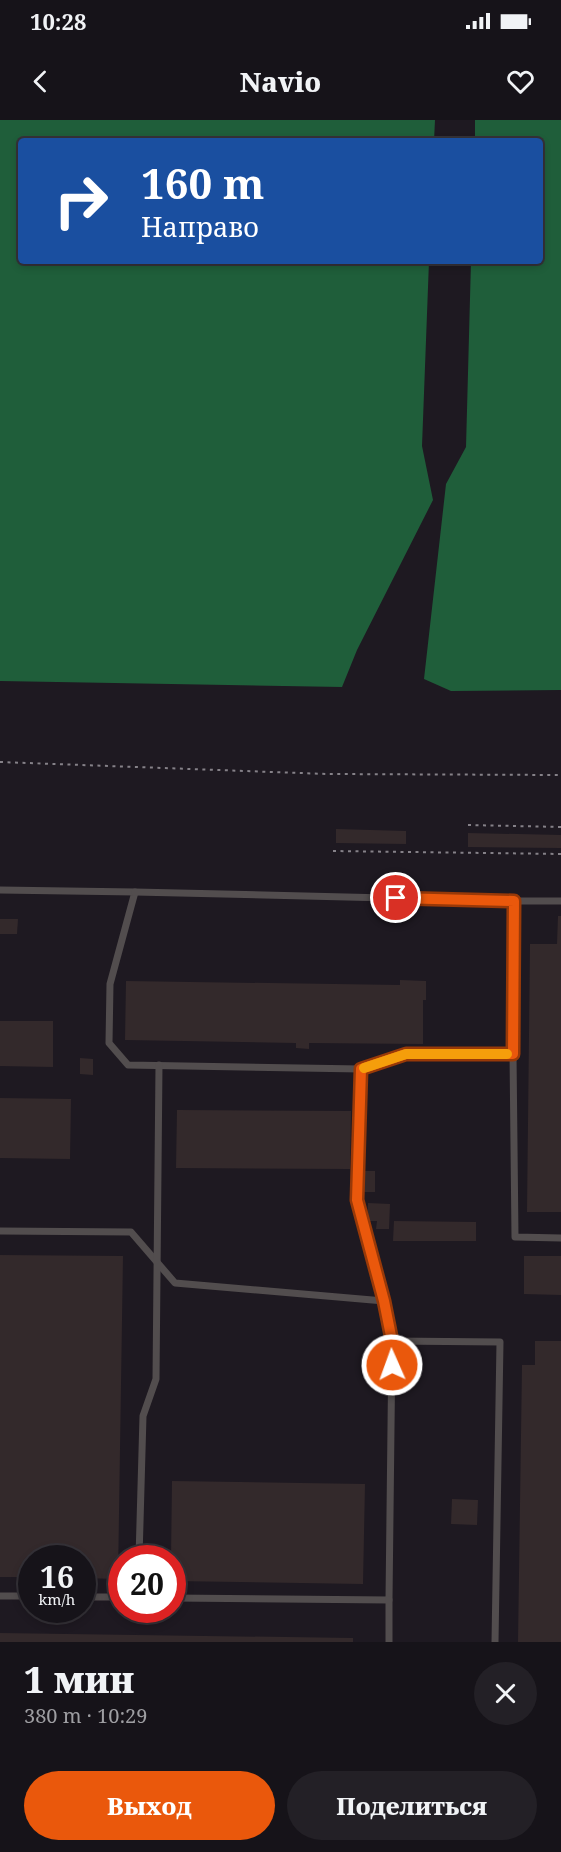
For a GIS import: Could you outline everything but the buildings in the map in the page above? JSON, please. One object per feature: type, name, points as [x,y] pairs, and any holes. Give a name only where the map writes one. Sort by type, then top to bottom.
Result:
[{"type":"lane","points":[[0,890],[561,901]]},
{"type":"lane","points":[[135,892],[110,984],[109,1042],[128,1065],[361,1069],[406,1054],[513,1054]]},
{"type":"lane","points":[[514,901],[515,1237],[561,1238]]},
{"type":"lane","points":[[139,1545],[143,1416],[156,1379],[159,1065]]},
{"type":"lane","points":[[361,1069],[357,1200],[384,1301],[392,1341],[389,1642]]},
{"type":"lane","points":[[0,1231],[131,1232],[175,1283],[384,1301]]},
{"type":"lane","points":[[392,1341],[500,1342],[495,1642]]},
{"type":"lane","points":[[0,1596],[18,1596]]},
{"type":"lane","points":[[186,1598],[389,1600]]},
{"type":"path","points":[[0,762],[327,774],[561,775]]},
{"type":"path","points":[[468,825],[561,827]]},
{"type":"path","points":[[333,851],[561,854]]},
{"type":"green space","points":[[0,120],[435,120],[434,138],[18,138],[18,264],[429,264],[422,446],[433,500],[357,650],[342,687],[0,681]]},
{"type":"green space","points":[[475,120],[561,120],[561,690],[451,691],[424,679],[446,484],[466,447],[471,264],[543,264],[543,138],[475,138]]},
{"type":"slow traffic","points":[[364,1068],[406,1054],[507,1054]]},
{"type":"route","points":[[392,1365],[392,1341],[384,1301],[357,1200],[361,1069],[406,1054],[513,1054],[514,988],[514,901],[396,898]]}]
